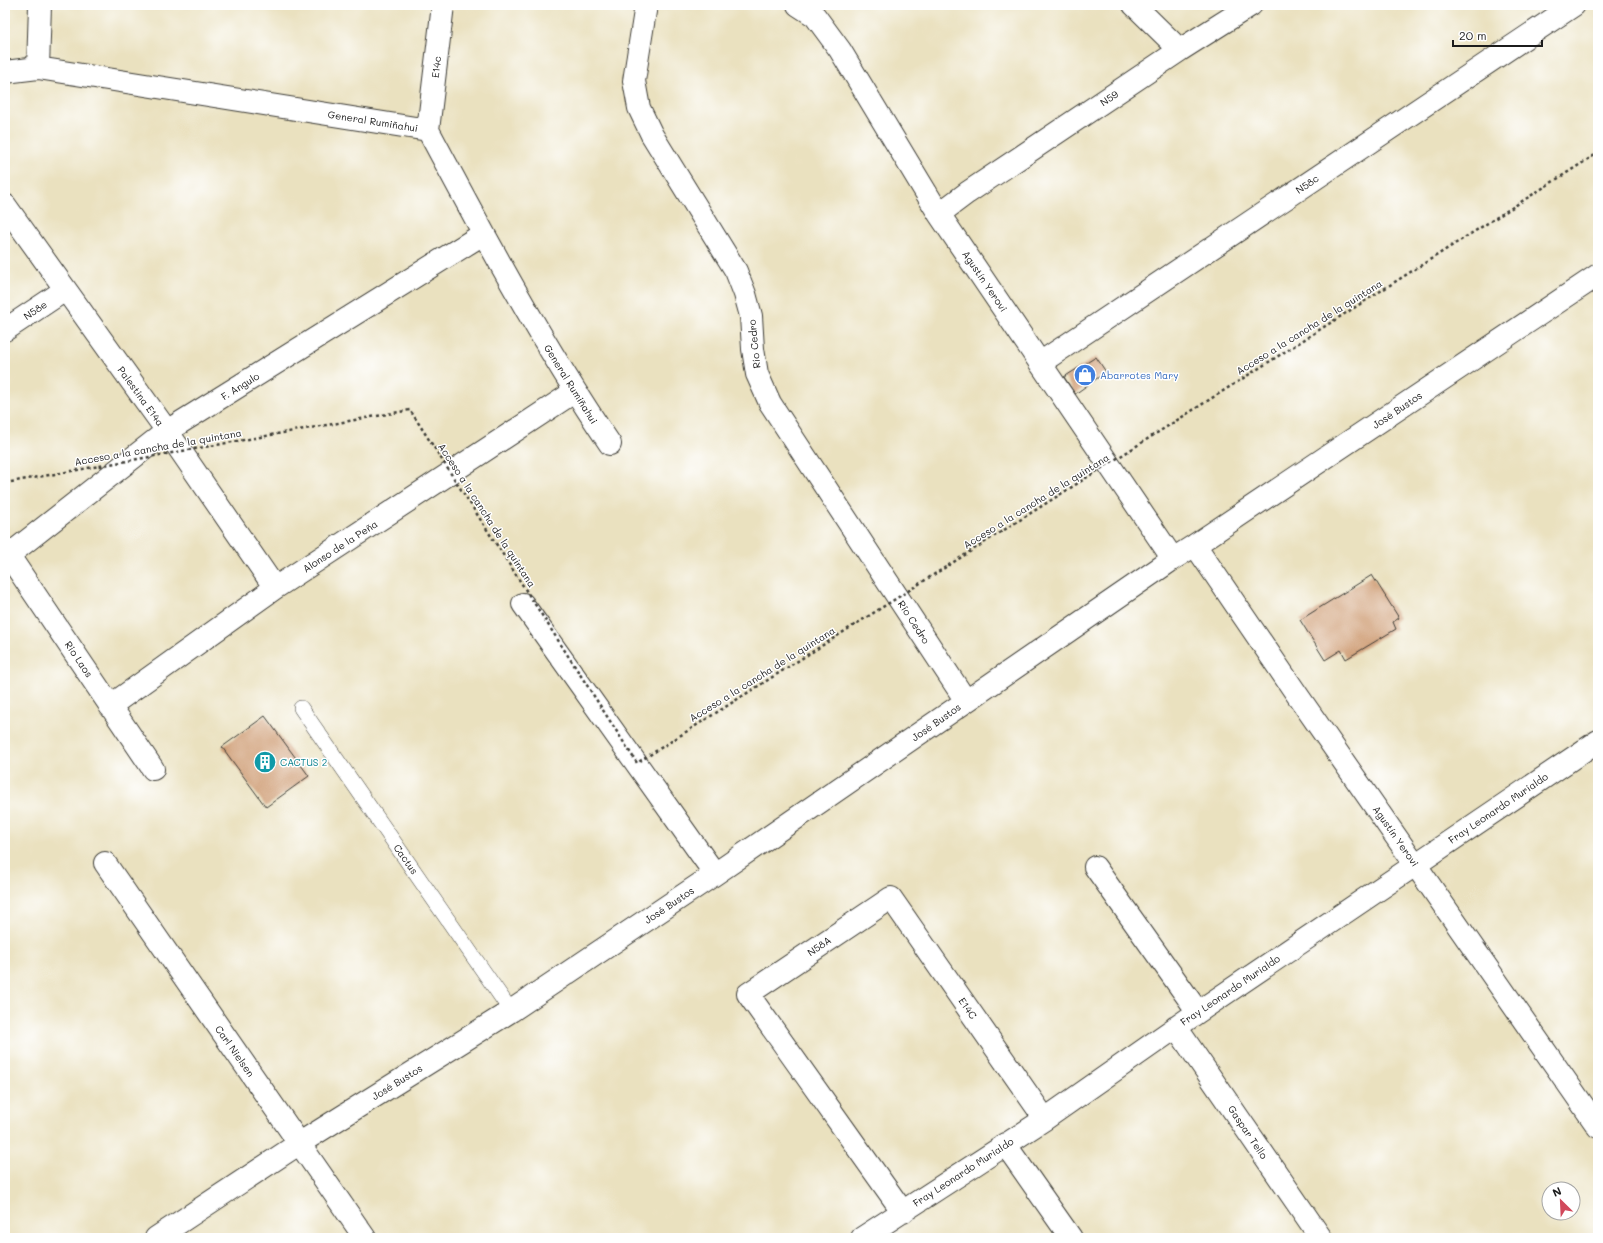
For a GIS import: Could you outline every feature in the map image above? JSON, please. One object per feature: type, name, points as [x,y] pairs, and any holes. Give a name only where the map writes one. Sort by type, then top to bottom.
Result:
[{"type":"street","points":[[38,68],[40,5]]},
{"type":"street","name":"E14c","points":[[428,130],[443,5]]},
{"type":"street","name":"Río Cedro","points":[[646,5],[634,81],[639,108],[652,135],[736,271],[745,294],[751,316],[753,349],[757,374],[770,403],[966,701]]},
{"type":"street","name":"Agustín Yerovi","points":[[798,5],[815,16],[840,50],[939,214],[1173,558]]},
{"type":"street","points":[[1134,5],[1180,50]]},
{"type":"street","name":"N59","points":[[939,214],[967,193],[1180,50],[1251,5]]},
{"type":"street","name":"N58c","points":[[1040,363],[1574,5]]},
{"type":"street","name":"General Rumiñahui","points":[[5,72],[38,68],[428,130],[483,234],[574,392],[610,444]]},
{"type":"street","name":"Palestina E14a","points":[[5,205],[64,290],[167,431],[275,588]]},
{"type":"street","name":"F. Angulo","points":[[7,552],[167,431],[483,234]]},
{"type":"street","name":"José Bustos","points":[[156,1238],[300,1143],[511,1011],[715,874],[1173,558],[1195,545],[1598,274]]},
{"type":"street","name":"N58e","points":[[5,330],[64,290]]},
{"type":"street","name":"Alonso de la Peña","points":[[110,706],[275,588],[574,392]]},
{"type":"street","name":"Agustín Yerovi","points":[[1195,545],[1298,696],[1416,863],[1598,1127]]},
{"type":"street","name":"Rio Laos","points":[[7,552],[153,769]]},
{"type":"street","points":[[523,604],[715,874]]},
{"type":"street","name":"Fray Leonardo Murialdo","points":[[876,1234],[903,1212],[1044,1118],[1416,863],[1598,741]]},
{"type":"street","name":"Carl Nielsen","points":[[105,863],[365,1238]]},
{"type":"street","points":[[1095,867],[1198,1012]]},
{"type":"street","name":"N58A","points":[[891,898],[748,994],[903,1212]]},
{"type":"street","name":"E14C","points":[[891,898],[1044,1118]]},
{"type":"street","name":"Gaspar Tello","points":[[1176,1027],[1321,1238]]},
{"type":"street","points":[[1005,1144],[1071,1238]]},
{"type":"lane","name":"Cactus","points":[[302,708],[511,1011]]},
{"type":"path","name":"Acceso a la cancha de la quintana","points":[[5,483],[410,410],[637,763],[1598,153]]},
{"type":"building","name":"Abarrotes Mary","points":[[1096,357],[1106,372],[1075,394],[1064,377]]},
{"type":"building","points":[[1372,575],[1399,618],[1393,622],[1396,629],[1346,659],[1341,650],[1325,660],[1300,620]]},
{"type":"building","name":"CACTUS 2","points":[[265,716],[309,776],[266,807],[222,747]]},
{"type":"place","name":"Abarrotes Mary","points":[[1085,375]]},
{"type":"place","name":"CACTUS 2","points":[[265,762]]}]
